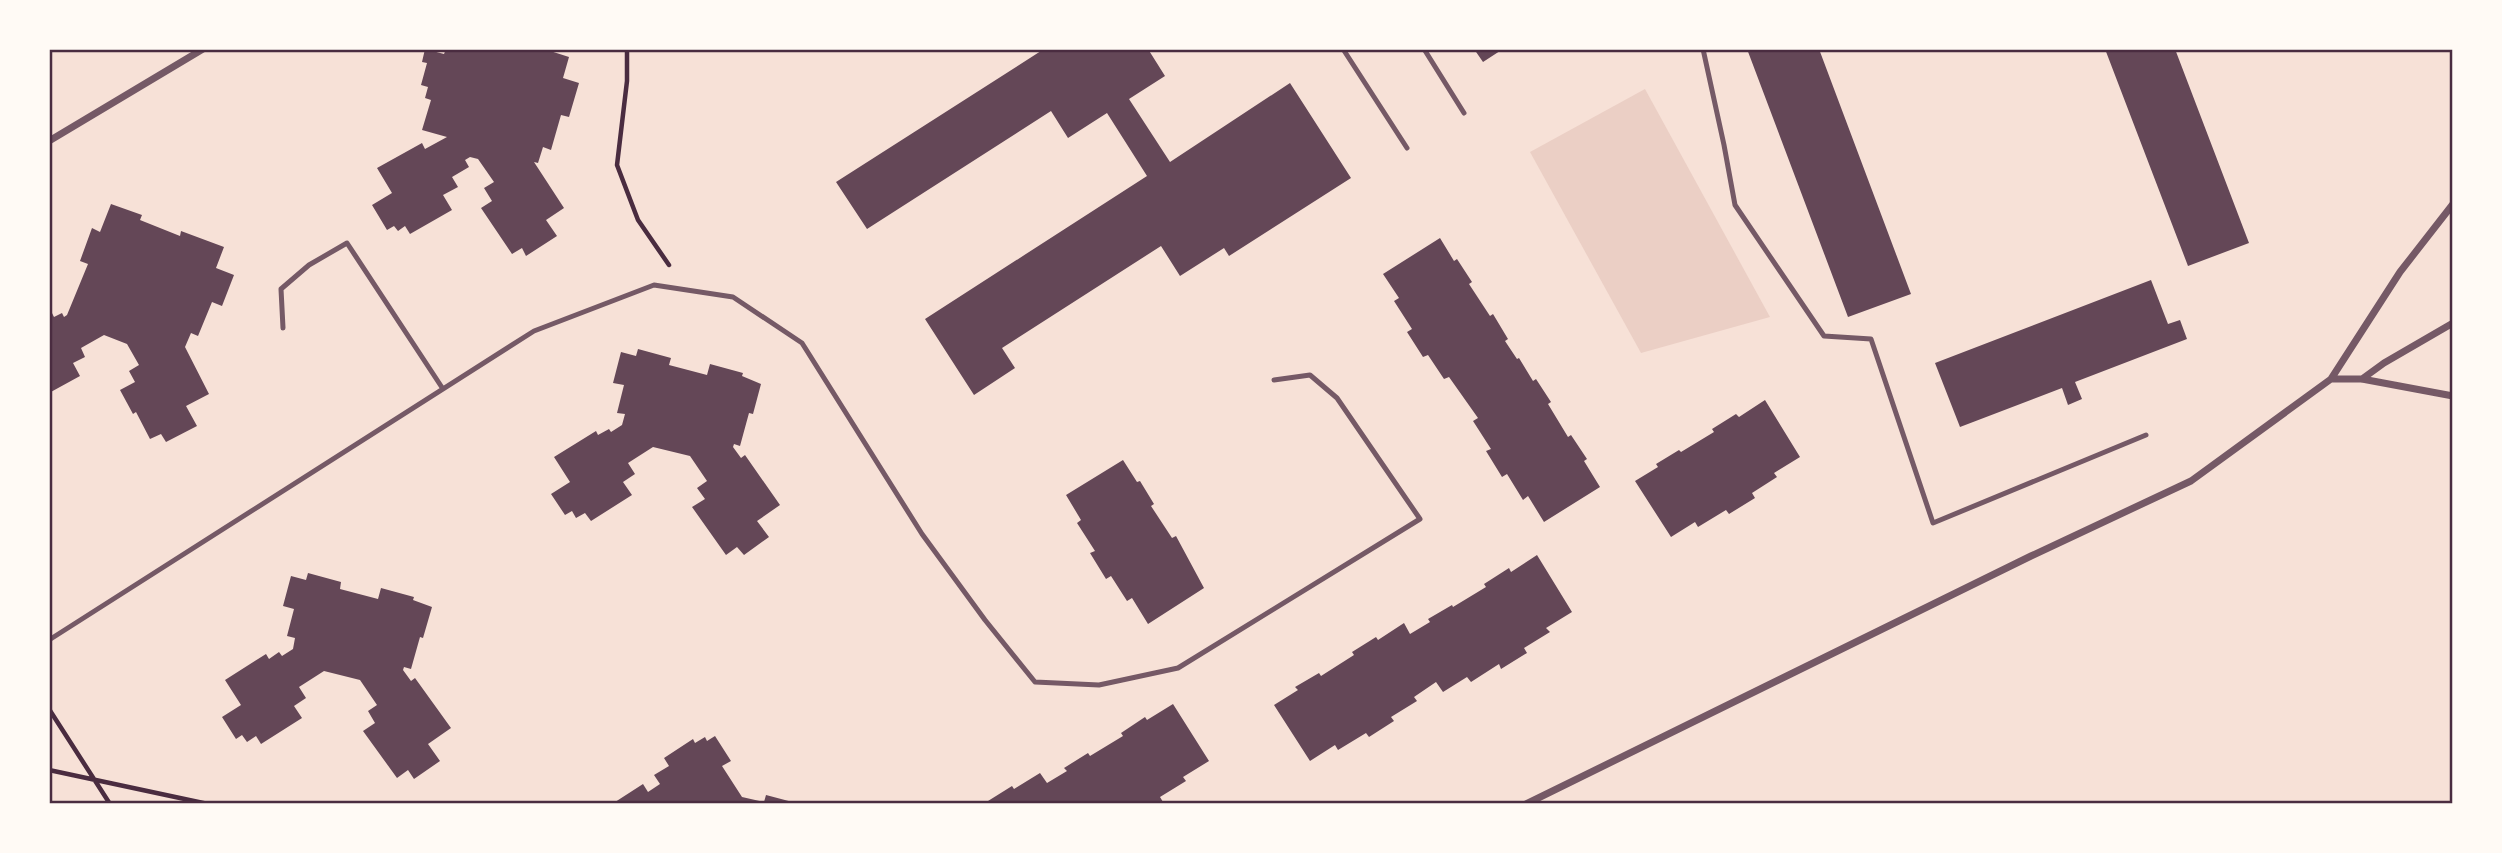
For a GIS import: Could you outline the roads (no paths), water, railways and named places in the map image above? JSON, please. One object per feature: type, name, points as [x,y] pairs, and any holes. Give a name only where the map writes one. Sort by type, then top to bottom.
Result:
[{"type":"street","points":[[49,141],[203,49]]},
{"type":"street","points":[[1528,804],[2006,568],[2191,481],[2331,379],[2400,272],[2453,204]]},
{"type":"street","points":[[2362,379],[2453,323]]},
{"type":"street","points":[[2331,379],[2362,379],[2453,396]]},
{"type":"lane","points":[[1343,49],[1407,148]]},
{"type":"lane","points":[[1424,49],[1464,113]]},
{"type":"lane","points":[[1703,49],[1735,205],[1824,336],[1871,339],[1933,523],[2146,435]]},
{"type":"lane","points":[[282,328],[281,289],[309,265],[347,243],[443,389]]},
{"type":"lane","points":[[49,640],[534,331],[654,285],[733,297],[802,343],[922,534],[985,620],[1035,682],[1099,685],[1178,668],[1420,519],[1337,398],[1310,375],[1274,380]]}]
